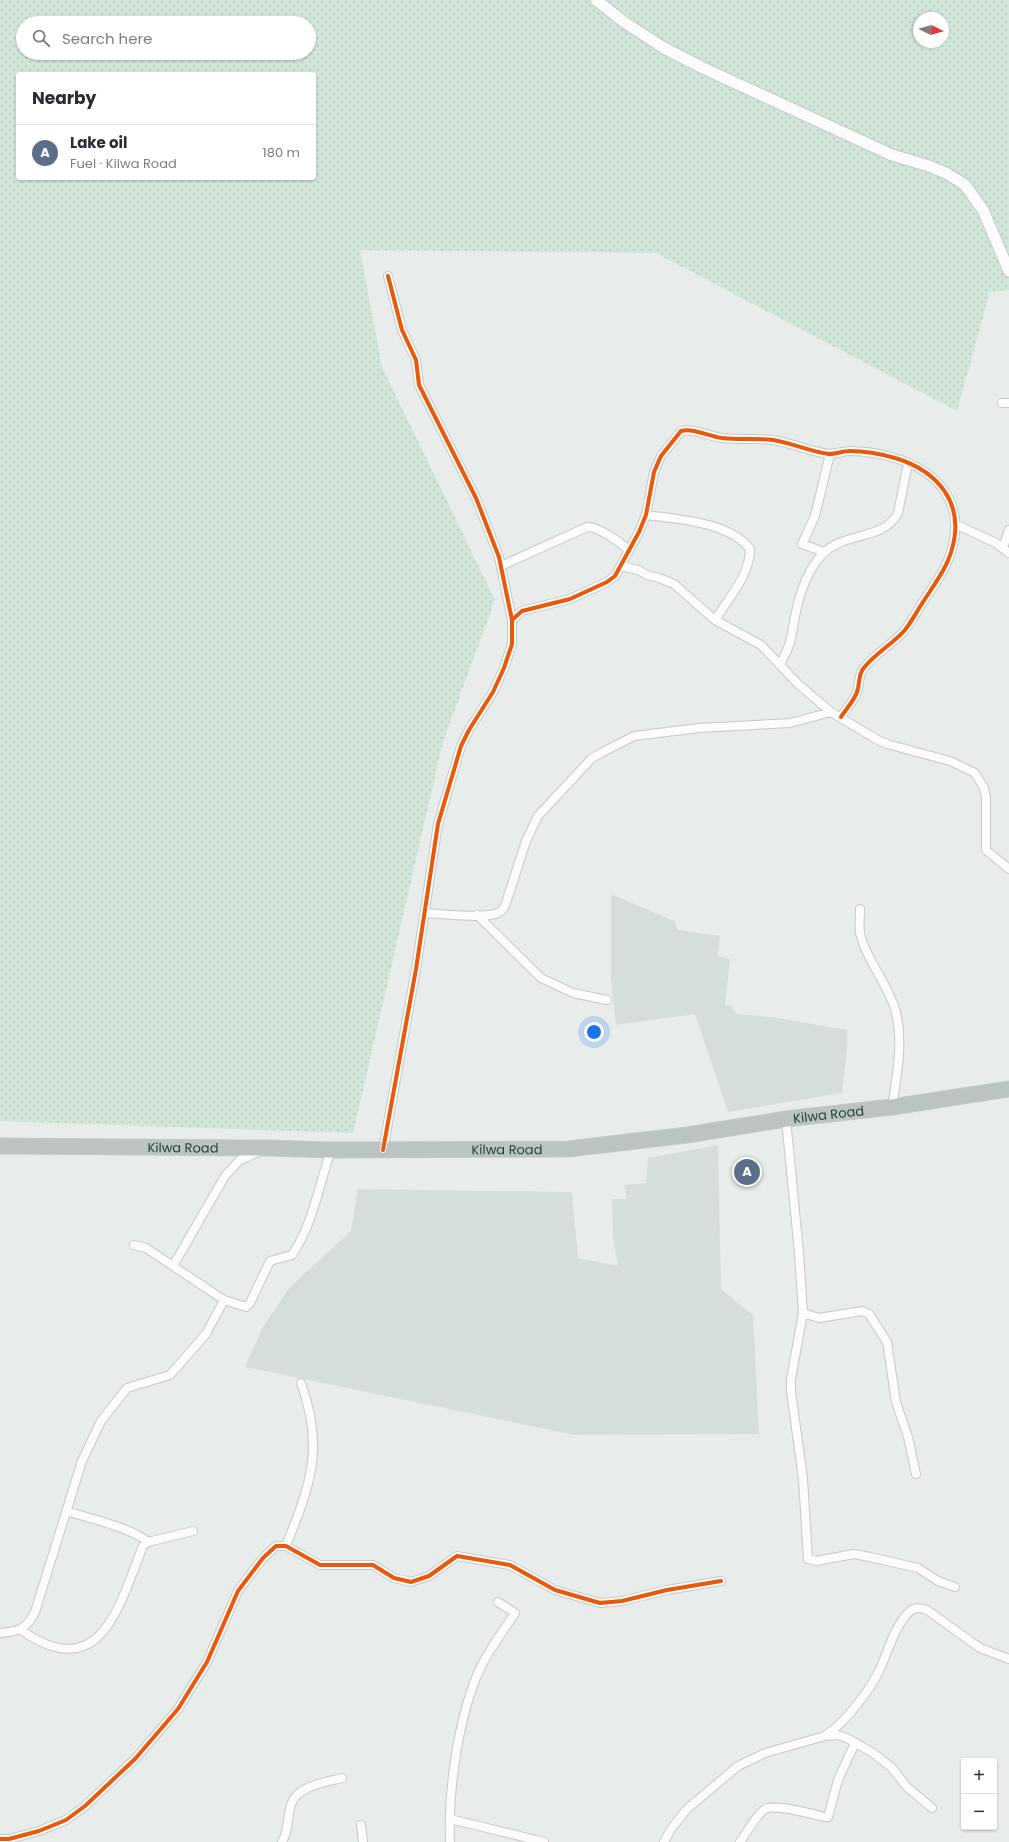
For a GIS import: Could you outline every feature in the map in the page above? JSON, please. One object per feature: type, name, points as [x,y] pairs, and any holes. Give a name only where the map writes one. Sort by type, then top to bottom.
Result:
[{"type":"highway","name":"Kilwa Road","points":[[0,1146],[269,1148],[331,1150],[568,1149],[673,1137],[786,1119],[892,1107],[1009,1089]]},
{"type":"main road","points":[[596,0],[624,22],[664,48],[696,65],[816,122],[861,140],[892,155],[929,166],[948,174],[965,185],[983,210],[1009,271]]},
{"type":"street","points":[[383,1150],[416,969],[438,824],[449,782],[465,737],[493,692],[504,668],[512,644],[512,620],[499,557],[476,498],[419,385],[415,355],[402,330],[388,276]]},
{"type":"street","points":[[512,620],[522,611],[530,607],[570,599],[607,582],[615,576],[622,566],[646,515],[654,472],[661,456],[681,431],[693,431],[723,438],[771,440],[794,444],[830,454],[849,451],[862,452],[908,463],[930,475],[945,490],[954,514],[955,524],[952,549],[948,561],[905,629],[889,646],[864,667],[859,677],[857,693],[841,717]]},
{"type":"street","points":[[824,552],[802,544],[815,516],[830,454]]},
{"type":"street","points":[[780,665],[789,646],[800,598],[809,576],[824,552],[842,541],[880,530],[894,520],[898,513],[908,463]]},
{"type":"street","points":[[646,515],[686,520],[726,531],[741,539],[750,549],[747,568],[715,620]]},
{"type":"street","points":[[955,524],[1006,551],[1009,530]]},
{"type":"street","points":[[501,566],[587,527],[593,528],[620,542],[629,550]]},
{"type":"street","points":[[622,566],[638,570],[647,575],[660,578],[674,584],[715,620],[761,646],[798,684],[831,712],[876,739],[887,744],[950,761],[975,773],[984,788],[986,797],[986,850],[1009,869]]},
{"type":"street","points":[[425,913],[477,915],[498,913],[502,911],[505,906],[526,841],[538,816],[592,758],[613,746],[634,736],[699,728],[790,723],[831,712]]},
{"type":"street","points":[[860,909],[861,935],[867,952],[889,994],[895,1009],[898,1028],[898,1067],[892,1107]]},
{"type":"street","points":[[477,915],[540,978],[573,993],[607,1000]]},
{"type":"street","points":[[786,1119],[799,1253],[803,1313],[791,1384],[803,1479],[808,1560],[816,1561],[854,1554],[918,1568],[938,1581],[955,1587]]},
{"type":"street","points":[[173,1266],[230,1170],[240,1160],[269,1148]]},
{"type":"street","points":[[134,1244],[146,1248],[224,1300],[244,1308],[248,1306],[270,1261],[289,1256],[294,1253],[304,1235],[331,1150]]},
{"type":"street","points":[[0,1633],[21,1630],[27,1626],[35,1612],[66,1511],[91,1440],[113,1406],[131,1386],[157,1380],[170,1375],[206,1334],[224,1300]]},
{"type":"street","points":[[803,1313],[819,1318],[862,1311],[867,1313],[876,1323],[887,1342],[896,1402],[908,1437],[916,1474]]},
{"type":"street","points":[[286,1546],[308,1489],[312,1466],[314,1432],[312,1419],[301,1383]]},
{"type":"street","points":[[66,1511],[130,1532],[142,1537],[148,1542]]},
{"type":"street","points":[[21,1630],[44,1644],[56,1648],[68,1649],[92,1642],[104,1632],[114,1618],[143,1546],[148,1542],[193,1531]]},
{"type":"street","points":[[0,1839],[9,1839],[39,1831],[66,1820],[86,1806],[135,1759],[178,1709],[207,1662],[238,1591],[263,1558],[273,1548],[286,1546],[320,1565],[373,1565],[394,1578],[411,1582],[429,1576],[457,1556],[510,1565],[555,1590],[600,1603],[622,1601],[667,1590],[721,1581]]},
{"type":"street","points":[[450,1842],[450,1804],[457,1754],[471,1692],[490,1650],[515,1614],[498,1602]]},
{"type":"street","points":[[825,1736],[843,1722],[876,1676],[900,1623],[908,1613],[915,1609],[927,1610],[980,1648],[1009,1659]]},
{"type":"street","points":[[664,1842],[671,1829],[687,1809],[738,1766],[765,1753],[825,1736],[842,1736],[873,1753],[891,1767],[907,1786],[932,1808]]},
{"type":"street","points":[[740,1842],[761,1813],[770,1808],[798,1811],[828,1817],[838,1780],[855,1743]]},
{"type":"street","points":[[282,1842],[287,1831],[291,1804],[295,1797],[311,1786],[342,1778]]},
{"type":"street","points":[[450,1819],[544,1842]]},
{"type":"street","points":[[361,1825],[363,1842]]},
{"type":"shaded area","points":[[611,894],[674,921],[678,930],[720,936],[718,956],[730,959],[725,1005],[731,1006],[737,1014],[772,1017],[847,1030],[847,1050],[842,1093],[728,1112],[695,1014],[616,1025],[611,977]]},
{"type":"shaded area","points":[[718,1145],[721,1289],[753,1315],[759,1434],[575,1435],[245,1367],[263,1327],[290,1287],[351,1231],[358,1189],[572,1192],[578,1258],[618,1266],[613,1238],[612,1199],[627,1199],[624,1185],[646,1183],[648,1158]]},
{"type":"green space","points":[[0,0],[1009,0],[1009,290],[990,292],[957,411],[656,253],[360,250],[382,367],[495,600],[443,742],[353,1133],[0,1121]]},
{"type":"cycle path","points":[[383,1150],[416,969],[438,824],[461,746],[469,730],[493,692],[504,668],[512,644],[512,620],[499,557],[476,498],[419,385],[416,360],[402,330],[388,276]]},
{"type":"cycle path","points":[[512,620],[522,611],[570,599],[607,582],[615,576],[639,532],[646,515],[654,472],[661,456],[681,431],[696,431],[722,438],[773,440],[829,454],[856,451],[895,458],[924,471],[935,480],[944,491],[951,503],[955,517],[955,532],[952,549],[940,576],[908,627],[863,669],[860,674],[856,695],[841,717]]},
{"type":"cycle path","points":[[0,1839],[9,1839],[39,1831],[66,1820],[85,1806],[135,1759],[178,1709],[207,1662],[238,1591],[263,1558],[276,1546],[286,1546],[320,1565],[373,1565],[394,1578],[411,1582],[429,1576],[457,1556],[510,1565],[555,1590],[600,1603],[622,1601],[667,1590],[721,1581]]},
{"type":"place","name":"Lake oil","points":[[747,1172]]}]
